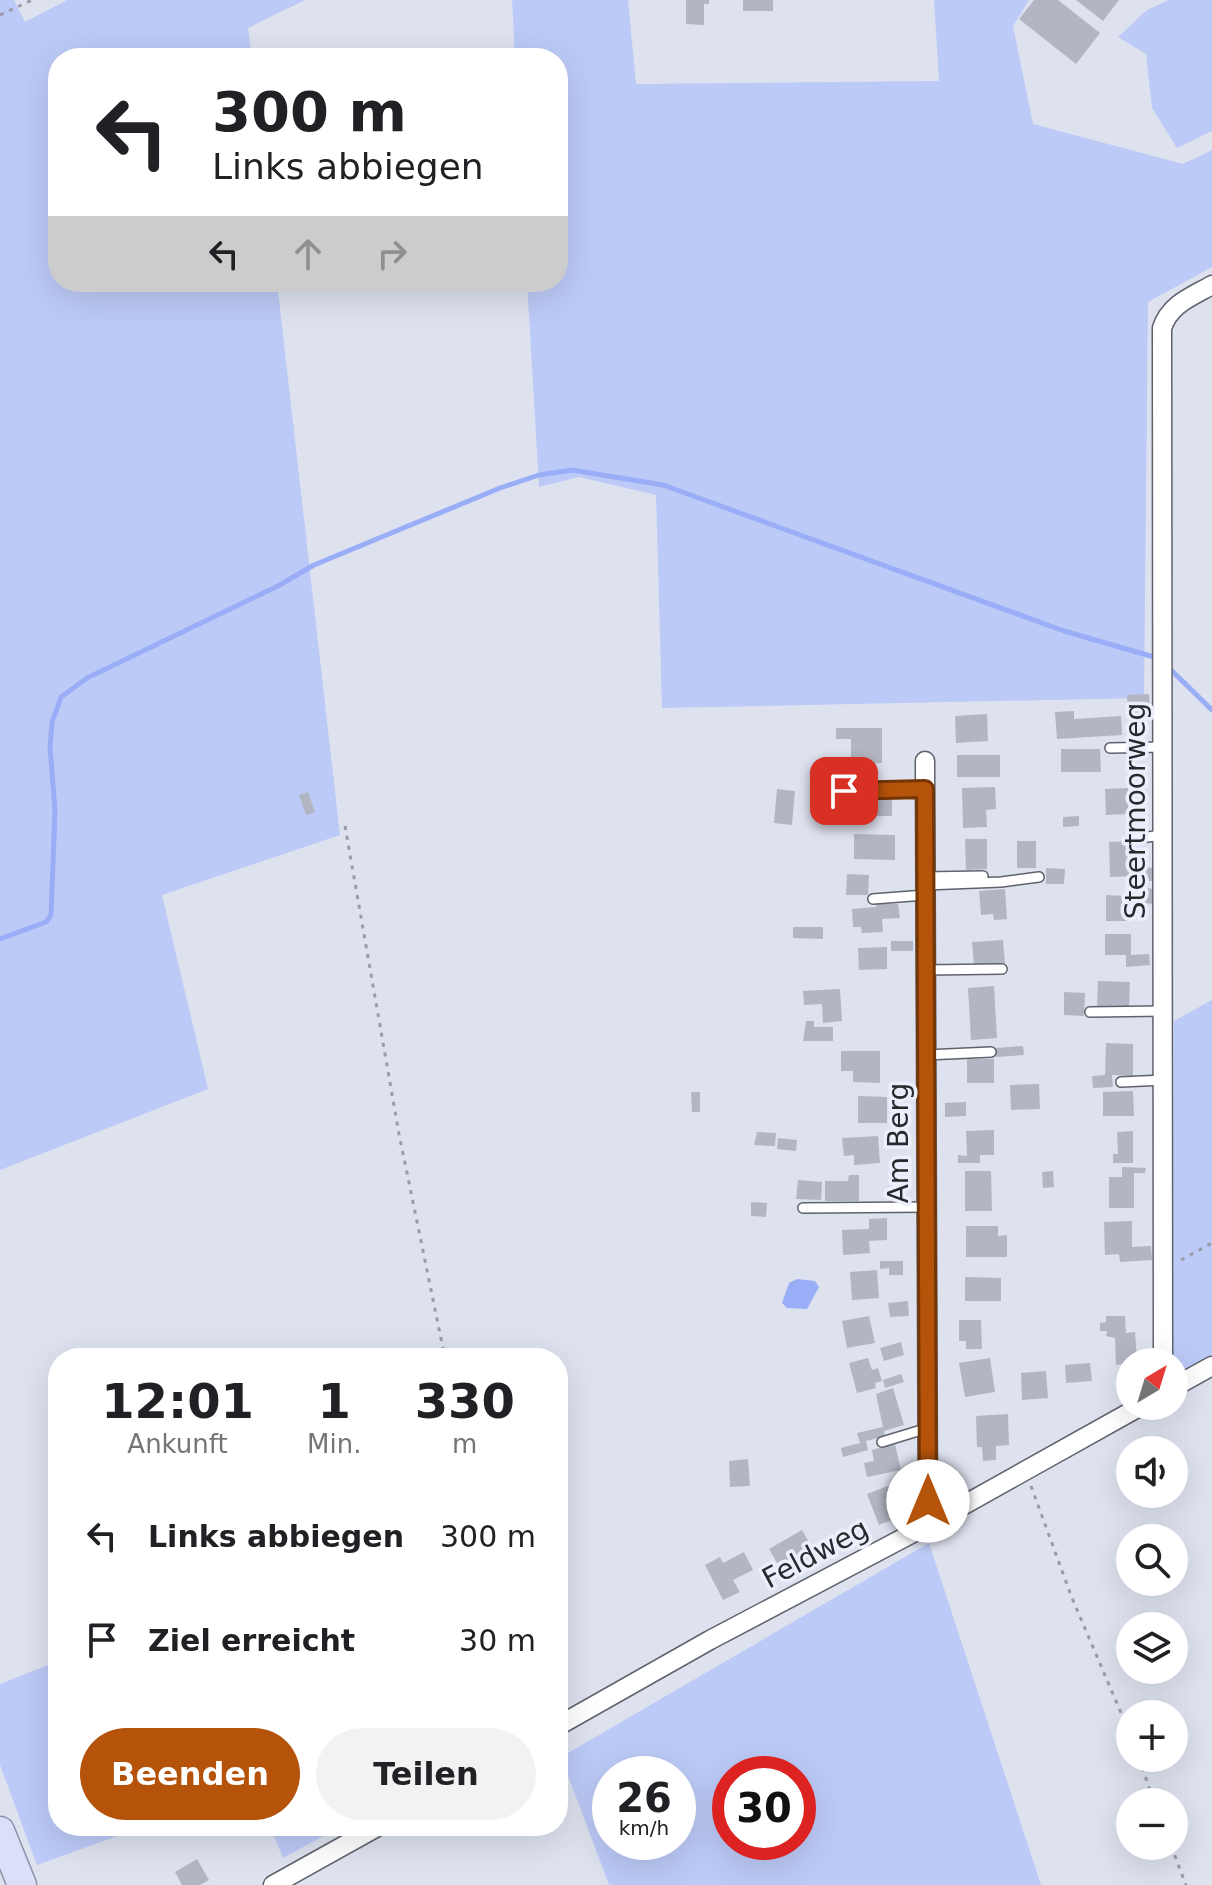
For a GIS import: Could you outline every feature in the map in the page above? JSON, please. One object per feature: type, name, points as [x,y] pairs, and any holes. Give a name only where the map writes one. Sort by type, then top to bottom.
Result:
[{"type":"main road","points":[[0,1831],[22,1885]]},
{"type":"street","name":"Steertmoorweg","points":[[1163,1348],[1162,328],[1173,308],[1212,285]]},
{"type":"street","name":"Am Berg","points":[[925,761],[928,1525]]},
{"type":"street","points":[[1188,1379],[1212,1366]]},
{"type":"street","name":"Feldweg","points":[[568,1720],[1116,1420]]},
{"type":"street","points":[[273,1885],[361,1836]]},
{"type":"lane","points":[[1110,748],[1163,747]]},
{"type":"lane","points":[[820,795],[844,791],[925,789]]},
{"type":"lane","points":[[1132,839],[1163,835]]},
{"type":"lane","points":[[873,899],[983,876]]},
{"type":"lane","points":[[925,886],[1039,877]]},
{"type":"lane","points":[[925,970],[1002,969]]},
{"type":"lane","points":[[1090,1012],[1164,1011]]},
{"type":"lane","points":[[926,1055],[991,1052]]},
{"type":"lane","points":[[1121,1082],[1164,1080]]},
{"type":"lane","points":[[803,1208],[927,1207]]},
{"type":"lane","points":[[882,1442],[928,1428]]},
{"type":"path","points":[[0,15],[32,0]]},
{"type":"path","points":[[345,826],[399,1134],[443,1348]]},
{"type":"path","points":[[1165,1269],[1212,1243]]},
{"type":"path","points":[[1025,1471],[1072,1598],[1116,1701]]},
{"type":"path","points":[[1176,1860],[1186,1885]]},
{"type":"shaded area","points":[[0,0],[14,0],[25,22],[67,0],[305,0],[248,28],[251,48],[48,48],[48,292],[278,292],[340,835],[162,895],[208,1089],[0,1170]]},
{"type":"shaded area","points":[[512,0],[628,0],[636,84],[939,81],[934,0],[1029,0],[1013,26],[1033,124],[1183,164],[1212,150],[1212,267],[1148,302],[1144,698],[662,708],[656,495],[579,477],[539,487],[528,292],[568,292],[568,48],[514,48]]},
{"type":"shaded area","points":[[1169,0],[1212,0],[1212,131],[1177,148],[1152,108],[1146,54],[1118,37],[1147,10]]},
{"type":"shaded area","points":[[1212,1000],[1212,1356],[1188,1370],[1188,1348],[1171,1348],[1174,1021]]},
{"type":"shaded area","points":[[797,1279],[815,1281],[819,1287],[807,1309],[787,1308],[782,1303],[789,1283]]},
{"type":"shaded area","points":[[929,1543],[1041,1885],[609,1885],[600,1860],[696,1860],[696,1756],[592,1756],[592,1840],[568,1776],[568,1753]]},
{"type":"shaded area","points":[[48,1665],[48,1836],[117,1836],[37,1865],[0,1765],[0,1684]]},
{"type":"shaded area","points":[[274,1836],[324,1836],[283,1858]]},
{"type":"building","points":[[686,0],[709,0],[709,4],[704,4],[704,25],[686,24]]},
{"type":"building","points":[[743,0],[773,0],[773,11],[743,11]]},
{"type":"building","points":[[1034,0],[1058,0],[1100,33],[1076,64],[1019,19]]},
{"type":"building","points":[[1076,0],[1119,0],[1103,21]]},
{"type":"building","points":[[1149,694],[1150,712],[1128,713],[1127,695]]},
{"type":"building","points":[[1074,711],[1074,719],[1121,716],[1122,735],[1057,739],[1055,712]]},
{"type":"building","points":[[987,714],[988,741],[956,743],[955,716]]},
{"type":"building","points":[[836,728],[882,728],[882,763],[851,764],[851,739],[836,739]]},
{"type":"building","points":[[1061,749],[1100,749],[1101,772],[1061,772]]},
{"type":"building","points":[[957,755],[1000,755],[1000,777],[957,777]]},
{"type":"building","points":[[995,787],[996,809],[986,810],[987,827],[963,828],[962,788]]},
{"type":"building","points":[[1128,788],[1128,814],[1106,815],[1105,789]]},
{"type":"building","points":[[777,789],[795,791],[792,825],[774,823]]},
{"type":"building","points":[[308,792],[315,812],[306,815],[299,795]]},
{"type":"building","points":[[865,793],[892,793],[892,816],[865,816]]},
{"type":"building","points":[[1079,816],[1079,826],[1063,827],[1063,817]]},
{"type":"building","points":[[854,834],[895,835],[895,860],[854,859]]},
{"type":"building","points":[[965,839],[987,839],[987,869],[966,870]]},
{"type":"building","points":[[1017,841],[1036,841],[1036,868],[1017,868]]},
{"type":"building","points":[[1134,841],[1136,876],[1110,877],[1109,842]]},
{"type":"building","points":[[1140,867],[1154,868],[1154,881],[1140,881]]},
{"type":"building","points":[[1046,868],[1065,869],[1064,884],[1046,884]]},
{"type":"building","points":[[847,874],[869,875],[868,895],[846,895]]},
{"type":"building","points":[[1141,888],[1156,889],[1156,904],[1140,903]]},
{"type":"building","points":[[1005,889],[1007,919],[994,920],[993,914],[981,915],[979,891]]},
{"type":"building","points":[[1106,895],[1127,896],[1127,921],[1106,921]]},
{"type":"building","points":[[877,904],[898,904],[900,918],[882,919],[883,932],[862,933],[861,927],[853,927],[852,909],[876,907]]},
{"type":"building","points":[[793,927],[823,927],[823,939],[793,938]]},
{"type":"building","points":[[1105,934],[1131,934],[1131,955],[1149,954],[1150,965],[1126,967],[1126,955],[1105,955]]},
{"type":"building","points":[[1003,940],[1005,964],[974,966],[972,942]]},
{"type":"building","points":[[891,941],[913,941],[913,951],[891,951]]},
{"type":"building","points":[[887,947],[887,969],[859,970],[858,948]]},
{"type":"building","points":[[1098,981],[1130,982],[1129,1007],[1097,1006]]},
{"type":"building","points":[[994,986],[997,1038],[971,1040],[968,988]]},
{"type":"building","points":[[840,989],[842,1021],[823,1023],[822,1004],[804,1005],[803,991]]},
{"type":"building","points":[[1064,992],[1085,993],[1084,1016],[1064,1015]]},
{"type":"building","points":[[806,1021],[814,1021],[814,1027],[833,1027],[833,1041],[803,1041]]},
{"type":"building","points":[[1106,1043],[1133,1044],[1133,1076],[1112,1075],[1113,1087],[1093,1088],[1092,1076],[1105,1075]]},
{"type":"building","points":[[1023,1046],[1024,1055],[996,1057],[996,1048]]},
{"type":"building","points":[[841,1051],[880,1051],[880,1083],[853,1082],[853,1071],[841,1071]]},
{"type":"building","points":[[967,1059],[994,1059],[994,1083],[967,1083]]},
{"type":"building","points":[[1039,1084],[1040,1109],[1011,1110],[1010,1085]]},
{"type":"building","points":[[1133,1091],[1134,1116],[1103,1116],[1103,1092]]},
{"type":"building","points":[[691,1092],[700,1092],[700,1112],[692,1112]]},
{"type":"building","points":[[858,1096],[887,1097],[887,1123],[858,1123]]},
{"type":"building","points":[[966,1102],[966,1116],[945,1117],[945,1103]]},
{"type":"building","points":[[994,1130],[994,1155],[980,1155],[980,1163],[958,1163],[958,1155],[967,1156],[966,1131]]},
{"type":"building","points":[[1133,1131],[1133,1163],[1113,1163],[1113,1154],[1118,1154],[1117,1132]]},
{"type":"building","points":[[757,1132],[776,1133],[775,1146],[754,1145]]},
{"type":"building","points":[[878,1136],[880,1163],[854,1165],[854,1155],[844,1156],[842,1138]]},
{"type":"building","points":[[778,1138],[797,1140],[796,1151],[777,1149]]},
{"type":"building","points":[[1122,1167],[1146,1168],[1145,1173],[1134,1173],[1134,1208],[1109,1208],[1109,1177],[1122,1177]]},
{"type":"building","points":[[965,1171],[991,1171],[992,1211],[965,1211]]},
{"type":"building","points":[[1053,1171],[1054,1187],[1043,1188],[1042,1172]]},
{"type":"building","points":[[849,1175],[859,1175],[859,1201],[825,1201],[825,1181],[848,1181]]},
{"type":"building","points":[[798,1180],[822,1182],[821,1200],[796,1199]]},
{"type":"building","points":[[751,1202],[767,1203],[766,1217],[751,1216]]},
{"type":"building","points":[[887,1218],[887,1240],[869,1241],[870,1253],[843,1255],[842,1230],[869,1229],[869,1219]]},
{"type":"building","points":[[1132,1221],[1132,1247],[1151,1246],[1152,1260],[1120,1262],[1119,1254],[1105,1255],[1104,1222]]},
{"type":"building","points":[[966,1226],[998,1226],[998,1236],[1007,1235],[1007,1257],[966,1257]]},
{"type":"building","points":[[880,1261],[903,1261],[903,1275],[889,1275],[889,1268],[880,1269]]},
{"type":"building","points":[[877,1270],[879,1298],[852,1300],[850,1272]]},
{"type":"building","points":[[965,1277],[1001,1278],[1001,1301],[965,1301]]},
{"type":"building","points":[[908,1301],[909,1316],[890,1317],[888,1303]]},
{"type":"building","points":[[869,1316],[875,1343],[847,1348],[842,1321]]},
{"type":"building","points":[[1106,1316],[1125,1316],[1126,1333],[1135,1332],[1136,1348],[1116,1348],[1116,1365],[1115,1338],[1106,1336],[1107,1331],[1100,1331],[1100,1323],[1106,1322]]},
{"type":"building","points":[[959,1320],[981,1320],[982,1349],[966,1349],[966,1341],[959,1341]]},
{"type":"building","points":[[901,1342],[904,1355],[884,1361],[880,1348]]},
{"type":"building","points":[[868,1358],[872,1370],[878,1368],[882,1381],[875,1383],[876,1388],[857,1393],[849,1363]]},
{"type":"building","points":[[990,1358],[995,1392],[965,1397],[959,1363]]},
{"type":"building","points":[[1090,1363],[1092,1381],[1066,1383],[1065,1365]]},
{"type":"building","points":[[1046,1371],[1048,1398],[1022,1400],[1021,1373]]},
{"type":"building","points":[[901,1374],[904,1382],[885,1388],[883,1380]]},
{"type":"building","points":[[893,1388],[904,1425],[884,1431],[885,1436],[866,1441],[868,1450],[843,1457],[841,1448],[860,1443],[857,1433],[883,1427],[876,1394]]},
{"type":"building","points":[[1008,1414],[1009,1445],[996,1446],[996,1460],[983,1461],[982,1447],[977,1447],[976,1416]]},
{"type":"building","points":[[895,1444],[901,1470],[867,1477],[864,1463],[874,1461],[872,1450]]},
{"type":"building","points":[[748,1459],[750,1486],[730,1487],[729,1461]]},
{"type":"building","points":[[912,1472],[916,1483],[902,1488],[898,1477]]},
{"type":"building","points":[[893,1484],[905,1515],[879,1525],[867,1494]]},
{"type":"building","points":[[802,1530],[816,1554],[783,1573],[769,1549]]},
{"type":"building","points":[[744,1552],[753,1570],[733,1580],[740,1592],[723,1600],[705,1565],[720,1557],[723,1563]]},
{"type":"building","points":[[197,1859],[209,1880],[200,1885],[182,1885],[175,1872]]},
{"type":"waterway","points":[[0,939],[46,922],[51,915],[55,810],[50,747],[52,722],[61,697],[87,678],[278,586],[314,565],[500,488],[539,475],[572,470],[663,485],[1064,631],[1154,657]]},
{"type":"waterway","points":[[1169,668],[1212,710]]},
{"type":"route","points":[[844,791],[925,789],[928,1501]]}]
